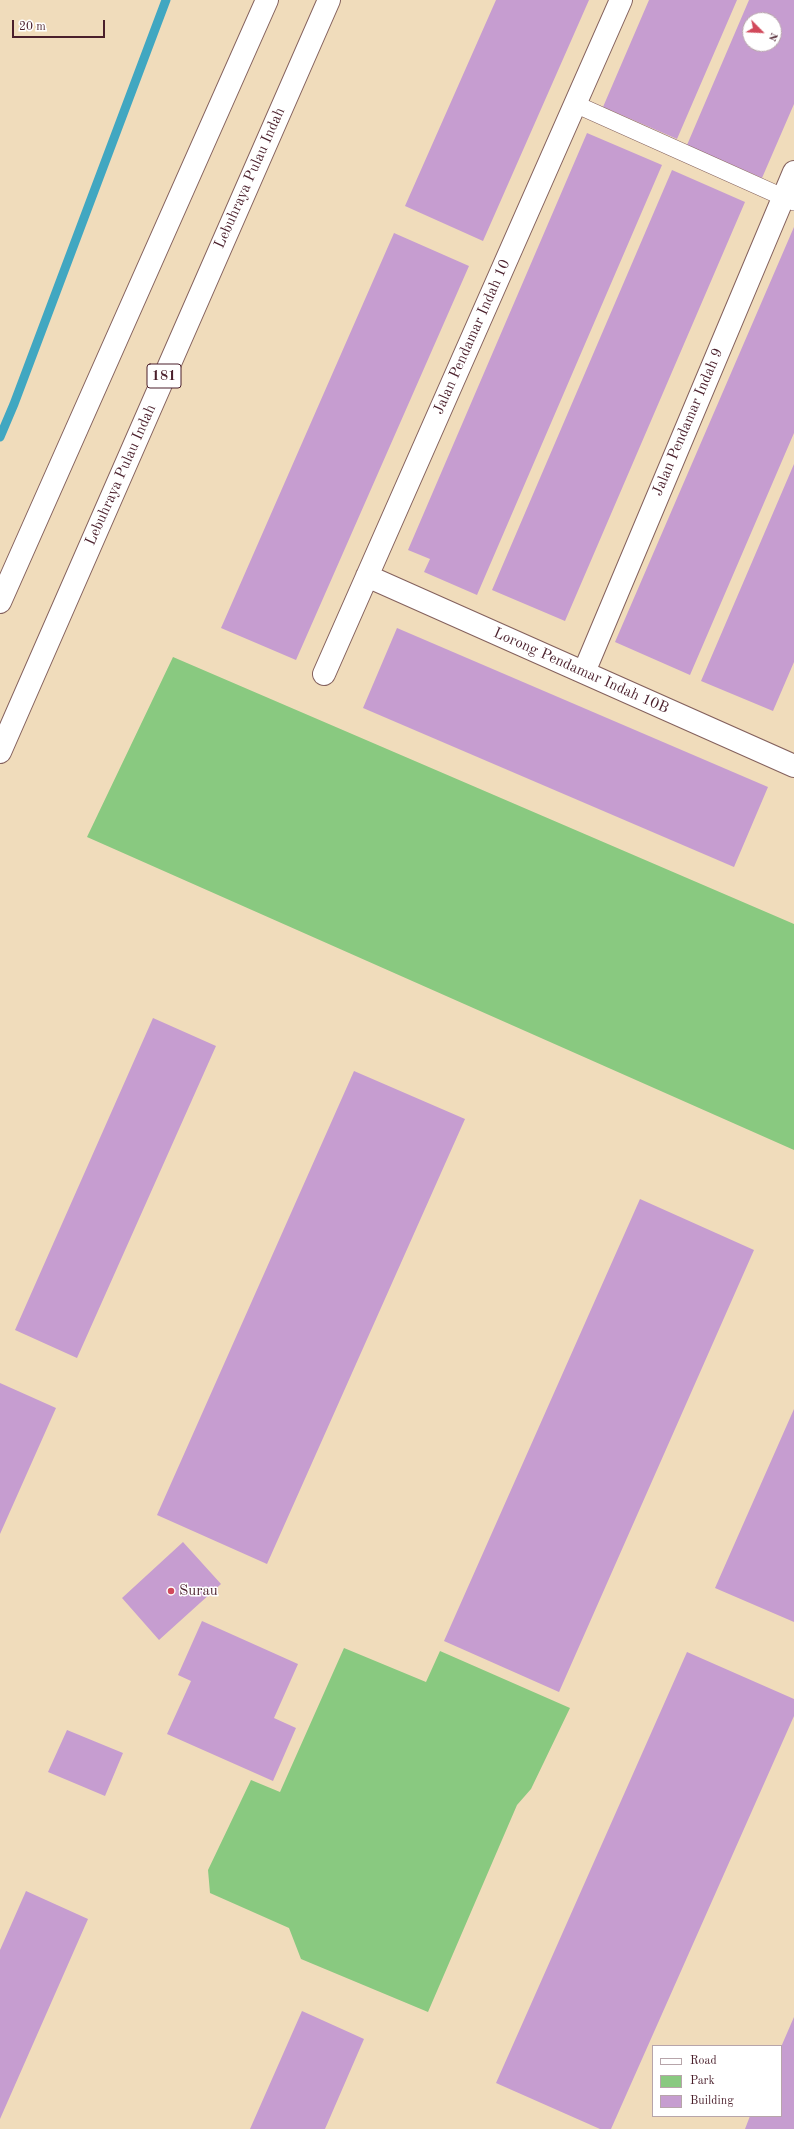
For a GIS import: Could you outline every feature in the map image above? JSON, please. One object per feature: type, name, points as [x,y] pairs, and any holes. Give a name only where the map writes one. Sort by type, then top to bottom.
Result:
[{"type":"street","points":[[257,24],[262,0]]},
{"type":"street","points":[[0,602],[267,0]]},
{"type":"street","name":"Lebuhraya Pulau Indah","points":[[0,752],[329,0]]},
{"type":"street","points":[[288,92],[342,0]]},
{"type":"street","name":"Jalan Pendamar Indah 10","points":[[324,674],[621,0]]},
{"type":"street","name":"Jalan Pendamar Indah 9","points":[[584,672],[788,200],[794,172]]},
{"type":"street","name":"Lorong Pendamar Indah 10B","points":[[367,576],[584,672],[793,761]]},
{"type":"lane","points":[[575,104],[788,200]]},
{"type":"green space","points":[[173,657],[794,924],[794,1150],[87,837]]},
{"type":"green space","points":[[344,1648],[426,1682],[440,1651],[570,1708],[531,1789],[517,1805],[428,2012],[301,1959],[289,1928],[210,1893],[208,1870],[251,1780],[280,1792]]},
{"type":"building","points":[[496,0],[589,0],[483,241],[405,206]]},
{"type":"building","points":[[649,0],[737,0],[677,139],[603,107]]},
{"type":"building","points":[[749,0],[794,0],[794,104],[762,178],[687,145],[742,16],[742,52],[782,52],[782,12],[744,12]]},
{"type":"building","points":[[587,133],[662,165],[477,595],[424,572],[430,559],[408,550]]},
{"type":"building","points":[[672,170],[745,202],[565,621],[492,590]]},
{"type":"building","points":[[794,227],[794,433],[690,675],[615,642]]},
{"type":"building","points":[[394,233],[469,266],[296,660],[221,628]]},
{"type":"building","points":[[794,464],[794,662],[773,711],[701,681]]},
{"type":"building","points":[[397,628],[768,787],[734,867],[363,708]]},
{"type":"building","points":[[153,1018],[216,1046],[77,1358],[15,1330]]},
{"type":"building","points":[[354,1071],[465,1119],[267,1564],[157,1515]]},
{"type":"building","points":[[640,1199],[754,1250],[559,1692],[444,1641]]},
{"type":"building","points":[[0,1383],[56,1408],[0,1534]]},
{"type":"building","points":[[794,1409],[794,1622],[715,1588]]},
{"type":"building","name":"Surau","points":[[183,1542],[221,1584],[159,1640],[122,1598]]},
{"type":"building","points":[[202,1621],[298,1664],[274,1718],[296,1728],[273,1781],[167,1734],[191,1681],[178,1675]]},
{"type":"building","points":[[687,1652],[794,1699],[794,1716],[611,2129],[600,2129],[496,2083]]},
{"type":"building","points":[[67,1730],[123,1753],[105,1796],[48,1772]]},
{"type":"building","points":[[26,1891],[88,1919],[0,2119],[0,1950]]},
{"type":"building","points":[[302,2011],[364,2039],[325,2129],[250,2129]]},
{"type":"building","points":[[794,2017],[794,2129],[745,2129],[750,2117],[782,2117],[782,2045]]},
{"type":"waterway","points":[[0,437],[14,404],[166,0]]},
{"type":"place","name":"Surau","points":[[171,1591]]}]
